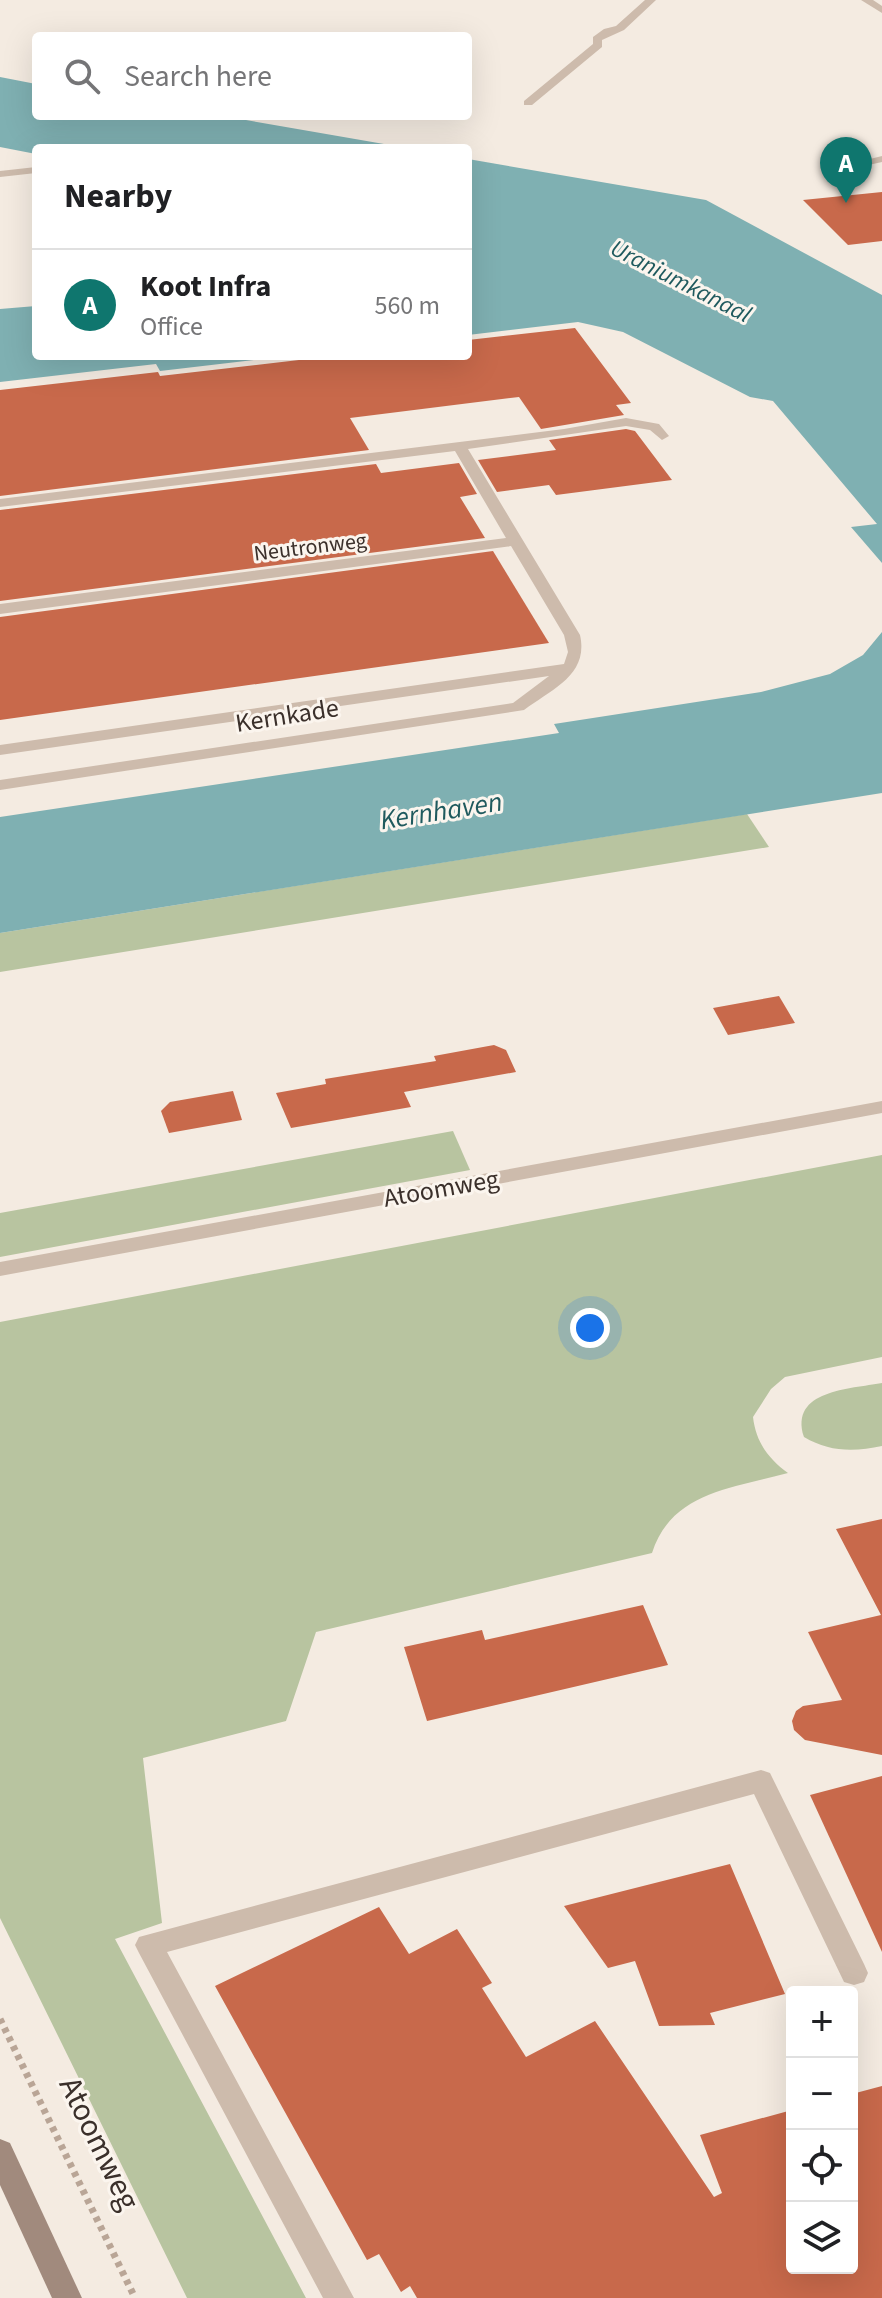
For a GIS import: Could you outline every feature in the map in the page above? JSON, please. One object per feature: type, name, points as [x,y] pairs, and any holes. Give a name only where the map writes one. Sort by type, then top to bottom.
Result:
[{"type":"street","points":[[528,103],[598,45],[597,39],[620,28],[651,0]]},
{"type":"street","points":[[866,0],[882,10]]},
{"type":"street","points":[[828,171],[882,159]]},
{"type":"street","points":[[0,174],[32,170]]},
{"type":"street","points":[[0,503],[564,433],[626,422],[654,427],[662,436]]},
{"type":"street","points":[[459,446],[572,635],[576,652],[570,668]]},
{"type":"street","name":"Neutronweg","points":[[0,609],[515,541]]},
{"type":"street","name":"Kernkade","points":[[0,750],[570,668]]},
{"type":"street","name":"Kernkade","points":[[0,785],[518,707],[570,668]]},
{"type":"street","name":"Atoomweg","points":[[0,1269],[882,1107]]},
{"type":"street","points":[[339,2298],[149,1945],[761,1781],[854,1973]]},
{"type":"street","points":[[0,2153],[67,2298]]},
{"type":"path","name":"Atoomweg","points":[[0,2019],[135,2298]]},
{"type":"green space","points":[[747,814],[769,847],[0,972],[0,933]]},
{"type":"green space","points":[[453,1131],[470,1170],[0,1257],[0,1213]]},
{"type":"green space","points":[[882,1155],[882,1357],[785,1377],[771,1389],[753,1417],[764,1450],[788,1473],[726,1489],[689,1505],[661,1533],[652,1553],[316,1632],[286,1721],[143,1758],[162,1923],[115,1939],[306,2298],[187,2298],[0,1918],[0,1322]]},
{"type":"green space","points":[[882,1383],[882,1446],[842,1449],[823,1446],[804,1437],[802,1421],[805,1410],[814,1401],[839,1390]]},
{"type":"water","points":[[0,77],[32,83],[32,120],[246,120],[384,144],[32,144],[32,153],[0,147]]},
{"type":"water","name":"Uraniumkanaal","points":[[472,160],[706,200],[882,295],[882,563],[851,527],[877,524],[773,401],[750,397],[623,332],[578,322],[472,335]]},
{"type":"water","points":[[32,306],[32,360],[255,360],[160,371],[156,364],[0,382],[0,309]]},
{"type":"water","name":"Kernhaven","points":[[882,632],[882,793],[0,933],[0,817],[559,733],[554,724],[761,692],[830,674],[863,655]]},
{"type":"building","points":[[882,192],[882,241],[848,245],[803,200]]},
{"type":"building","points":[[575,328],[631,403],[616,405],[624,415],[541,429],[519,397],[350,418],[369,450],[0,496],[0,390],[298,360],[472,360],[472,340]]},
{"type":"building","points":[[626,429],[635,431],[672,480],[556,495],[549,485],[497,492],[478,460],[556,450],[549,440]]},
{"type":"building","points":[[459,463],[477,494],[460,497],[485,538],[0,601],[0,510],[376,464],[381,473]]},
{"type":"building","points":[[493,551],[549,643],[0,720],[0,617]]},
{"type":"building","points":[[779,996],[795,1023],[728,1035],[713,1008]]},
{"type":"building","points":[[494,1045],[506,1050],[516,1072],[404,1092],[411,1107],[291,1128],[276,1093],[326,1084],[325,1079],[436,1061],[434,1056]]},
{"type":"building","points":[[233,1091],[242,1120],[169,1133],[161,1111],[170,1102]]},
{"type":"building","points":[[882,1519],[882,1755],[805,1740],[794,1730],[792,1721],[796,1711],[803,1706],[842,1700],[808,1632],[881,1615],[836,1529]]},
{"type":"building","points":[[643,1605],[668,1665],[427,1721],[404,1647],[482,1630],[485,1640]]},
{"type":"building","points":[[882,1776],[882,1952],[810,1795]]},
{"type":"building","points":[[730,1864],[785,1994],[710,2013],[715,2025],[659,2026],[635,1961],[608,1968],[564,1906]]},
{"type":"building","points":[[379,1907],[409,1954],[457,1929],[492,1983],[482,1988],[526,2057],[595,2021],[714,2197],[722,2193],[700,2135],[786,2112],[786,2274],[858,2274],[858,2092],[882,2086],[882,2298],[417,2298],[410,2286],[401,2292],[379,2254],[367,2260],[215,1986]]},
{"type":"place","name":"Koot Infra","points":[[846,203]]}]
